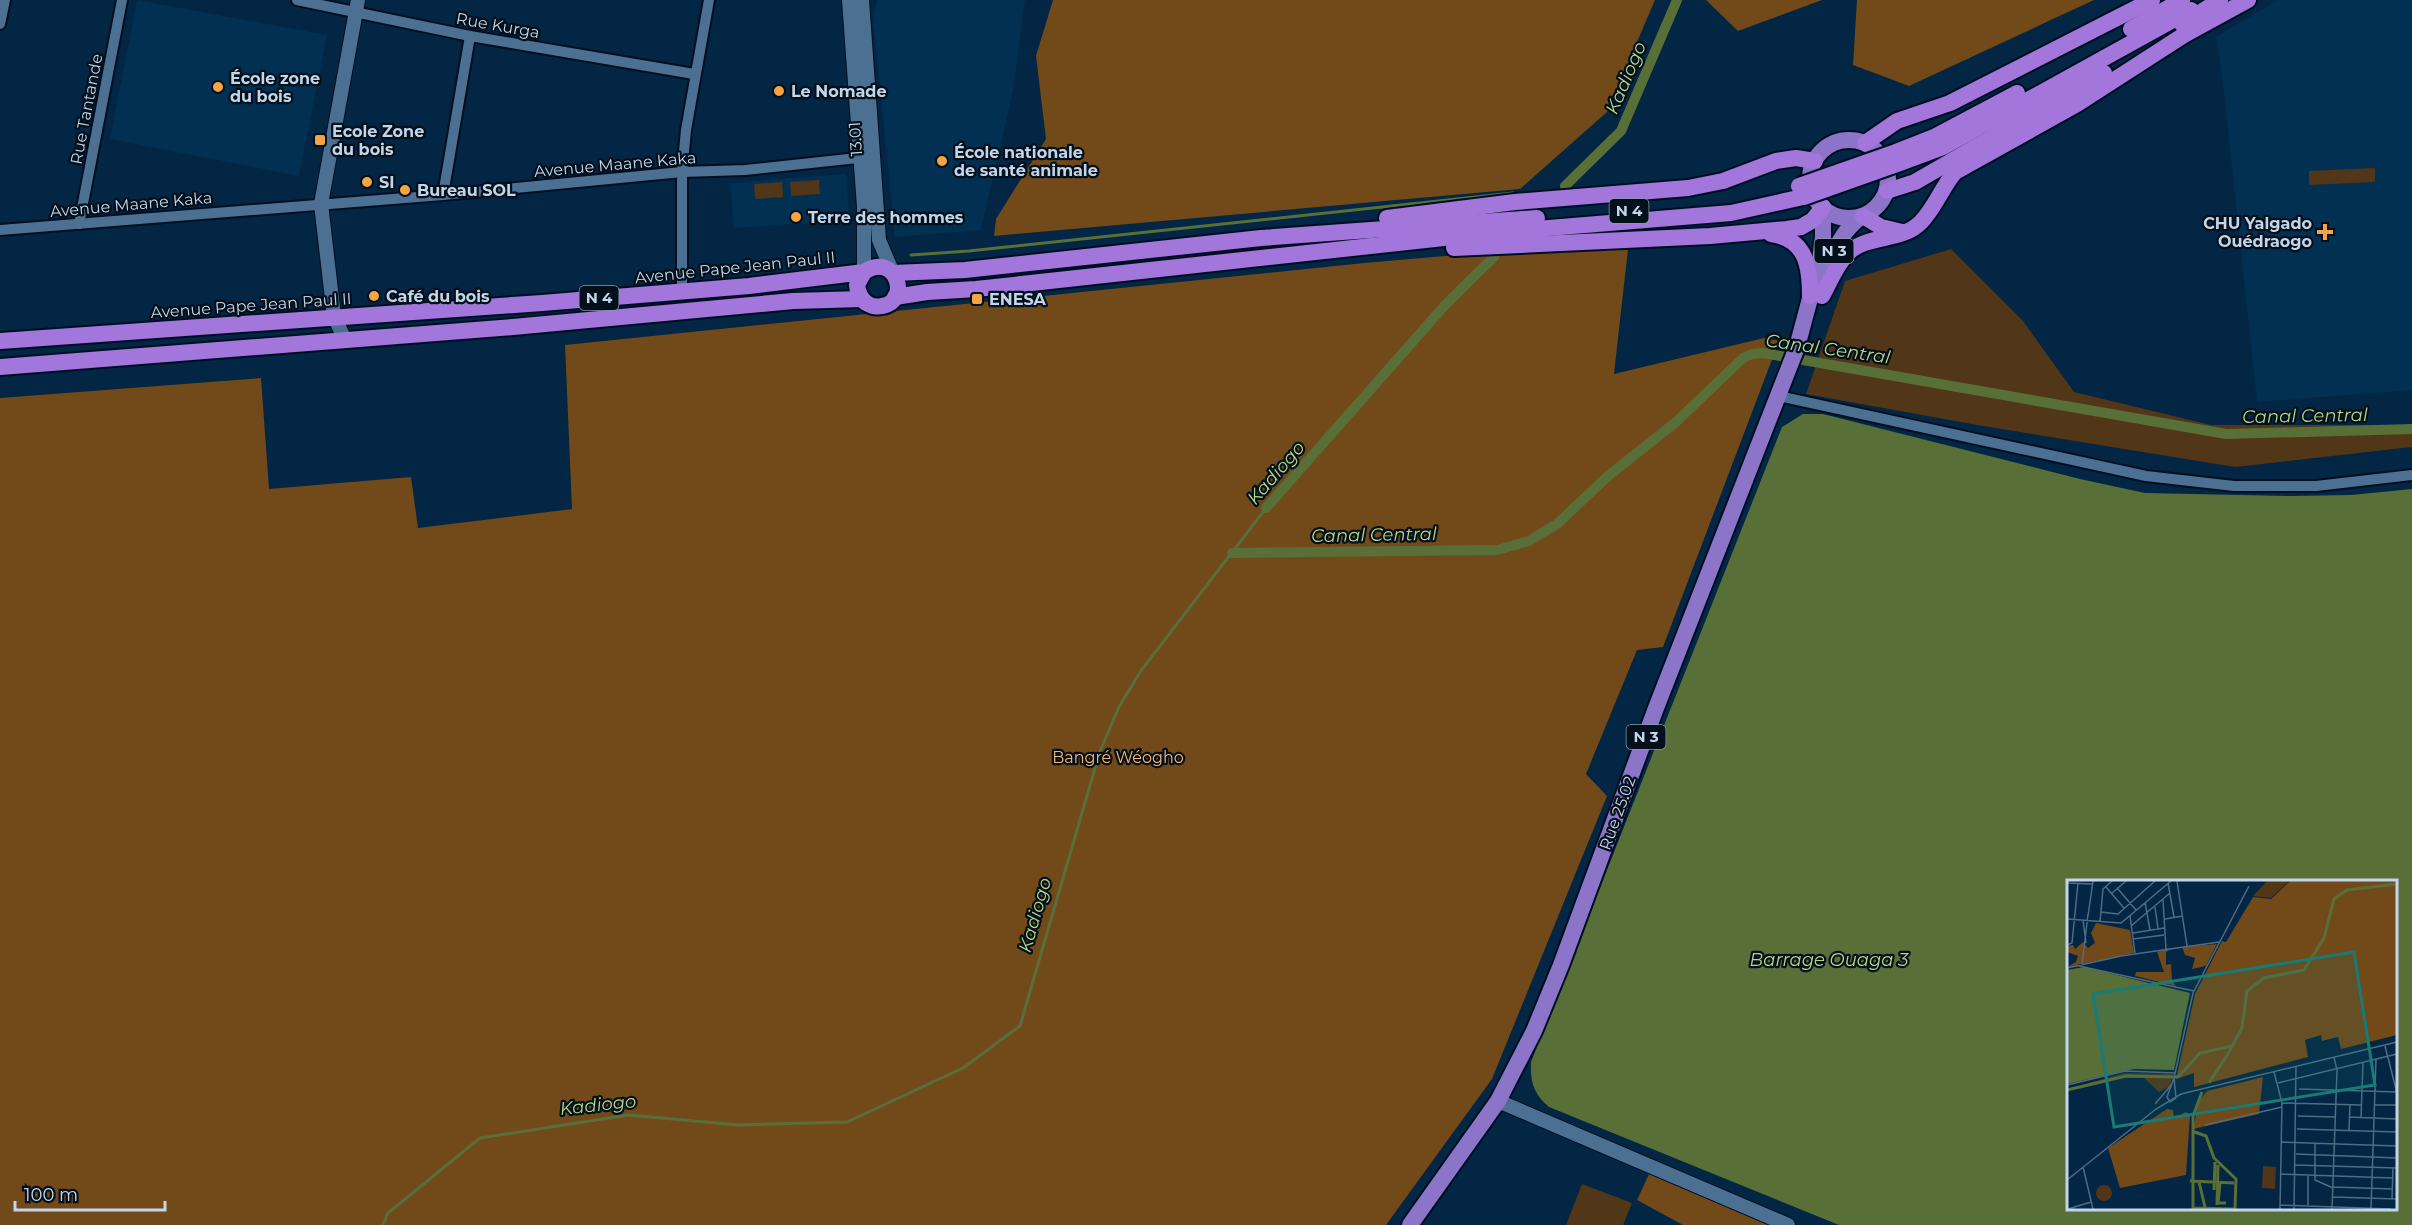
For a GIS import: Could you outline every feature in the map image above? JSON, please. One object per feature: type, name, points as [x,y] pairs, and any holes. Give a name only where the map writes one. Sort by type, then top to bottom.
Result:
[{"type":"highway","points":[[1865,143],[1897,121],[1950,103],[2152,0]]},
{"type":"highway","name":"N 4","points":[[1898,158],[2182,0]]},
{"type":"highway","name":"N 4","points":[[0,367],[793,302],[862,299],[879,307],[886,306],[895,297],[927,292],[976,289],[1499,232],[1731,213],[1898,158],[1943,147],[2142,35],[2210,0]]},
{"type":"highway","points":[[1887,191],[1915,182],[2100,76],[2220,0]]},
{"type":"highway","points":[[1816,296],[1850,252],[1864,244],[1905,233],[1921,223],[1945,183],[1955,172],[2077,104],[2184,35],[2248,0]]},
{"type":"highway","points":[[1261,238],[1374,220],[1515,202],[1688,188],[1723,181],[1776,161],[1796,158],[1815,160]]},
{"type":"highway","name":"N 4","points":[[1261,238],[1732,202],[1801,191]]},
{"type":"highway","points":[[1259,259],[1746,232],[1801,226],[1812,220],[1823,207]]},
{"type":"highway","points":[[1863,216],[1881,227],[1905,233]]},
{"type":"highway","points":[[1746,232],[1783,236],[1793,243],[1805,256],[1816,296]]},
{"type":"highway","name":"Avenue Pape Jean Paul II","points":[[0,341],[682,291],[864,272],[869,268],[882,267],[893,273],[965,270],[1261,238]]},
{"type":"highway","points":[[862,299],[857,285],[864,272]]},
{"type":"highway","points":[[893,273],[898,285],[895,297]]},
{"type":"main road","points":[[1815,160],[1831,144],[1854,140],[1865,143],[1875,149],[1887,168],[1887,191]]},
{"type":"main road","name":"N 3","points":[[1815,160],[1810,180],[1812,190],[1823,207],[1834,214],[1847,218],[1863,216],[1881,202],[1887,191]]},
{"type":"main road","name":"Rue 25.02","points":[[1816,296],[1823,237],[1823,207]]},
{"type":"main road","name":"Rue 25.02","points":[[1410,1225],[1498,1101],[1534,1031],[1561,965],[1656,708],[1835,247],[1848,226],[1863,216]]},
{"type":"street","points":[[0,24],[4,0]]},
{"type":"street","name":"Rue Tantande","points":[[79,224],[122,0]]},
{"type":"street","name":"Rue Kurga","points":[[297,0],[357,6],[470,36],[694,74]]},
{"type":"street","points":[[682,291],[682,172],[694,74],[709,0]]},
{"type":"street","name":"13.01","points":[[849,0],[879,240],[893,273]]},
{"type":"street","name":"13.01","points":[[862,0],[867,157],[864,272]]},
{"type":"street","points":[[345,340],[334,316],[321,204],[357,6]]},
{"type":"street","points":[[443,195],[470,36]]},
{"type":"street","name":"Avenue Maane Kaka","points":[[0,230],[443,195],[682,172],[745,170],[867,157]]},
{"type":"street","points":[[1778,396],[2146,476],[2245,486],[2316,486],[2412,475]]},
{"type":"street","points":[[1498,1101],[1788,1225]]},
{"type":"shaded area","name":"École zone du bois","points":[[137,0],[327,35],[299,176],[110,139]]},
{"type":"shaded area","name":"École nationale de santé animale","points":[[877,0],[1025,0],[1013,91],[981,230],[895,237],[873,18]]},
{"type":"shaded area","name":"CHU Yalgado Ouédraogo","points":[[2278,0],[2412,0],[2412,390],[2257,402],[2216,37]]},
{"type":"shaded area","points":[[2375,168],[2375,182],[2309,185],[2309,171]]},
{"type":"shaded area","points":[[846,174],[849,220],[734,228],[730,183]]},
{"type":"shaded area","points":[[819,180],[820,194],[791,196],[790,182]]},
{"type":"shaded area","points":[[782,182],[783,197],[755,199],[754,184]]},
{"type":"shaded area","points":[[1951,249],[2023,321],[2074,392],[2211,425],[2412,425],[2412,447],[2235,467],[1977,425],[1806,394],[1845,281]]},
{"type":"shaded area","points":[[1582,1184],[1632,1203],[1623,1225],[1566,1225]]},
{"type":"green space","points":[[1053,0],[1655,0],[1607,112],[1520,189],[994,236],[996,219],[1046,139],[1036,56]]},
{"type":"green space","points":[[1706,0],[1822,0],[1738,31]]},
{"type":"green space","points":[[1857,0],[2094,0],[1909,86],[1853,65]]},
{"type":"green space","name":"Bangré Wéogho","points":[[1629,240],[1614,374],[1764,338],[1779,341],[1663,647],[1637,650],[1586,774],[1607,796],[1492,1079],[1386,1225],[0,1225],[0,398],[261,378],[269,489],[411,477],[418,528],[572,509],[565,345],[1364,263]]},
{"type":"green space","points":[[1649,1174],[1769,1225],[1683,1225],[1637,1200]]},
{"type":"water","name":"Barrage Ouaga 3","points":[[1803,414],[1823,414],[2080,479],[2145,493],[2290,496],[2351,495],[2412,489],[2412,1225],[1839,1225],[1549,1107],[1536,1093],[1531,1076],[1531,1062],[1782,427]]},
{"type":"waterway","name":"Kadiogo","points":[[1565,186],[1621,131],[1677,0]]},
{"type":"waterway","points":[[2027,55],[2048,44]]},
{"type":"waterway","points":[[911,255],[969,251],[1513,193]]},
{"type":"waterway","name":"Kadiogo","points":[[1266,508],[1446,304],[1494,257]]},
{"type":"waterway","name":"Canal Central","points":[[1232,553],[1497,550],[1529,541],[1557,524],[1608,476],[1676,422],[1743,358],[1752,354],[1763,353],[2226,434],[2412,429]]},
{"type":"waterway","name":"Kadiogo","points":[[383,1225],[388,1213],[480,1138],[628,1115],[739,1125],[847,1122],[963,1068],[1020,1026],[1100,751],[1119,707],[1140,672],[1266,508]]},
{"type":"place","name":"École zone du bois","points":[[218,87]]},
{"type":"place","name":"Le Nomade","points":[[779,91]]},
{"type":"place","name":"Ecole Zone du bois","points":[[320,140]]},
{"type":"place","name":"École nationale de santé animale","points":[[942,161]]},
{"type":"place","name":"SI","points":[[367,182]]},
{"type":"place","name":"Bureau SOL","points":[[405,190]]},
{"type":"place","name":"Terre des hommes","points":[[796,217]]},
{"type":"place","name":"CHU Yalgado Ouédraogo","points":[[2325,232]]},
{"type":"place","name":"Café du bois","points":[[374,296]]},
{"type":"place","name":"ENESA","points":[[977,299]]}]
